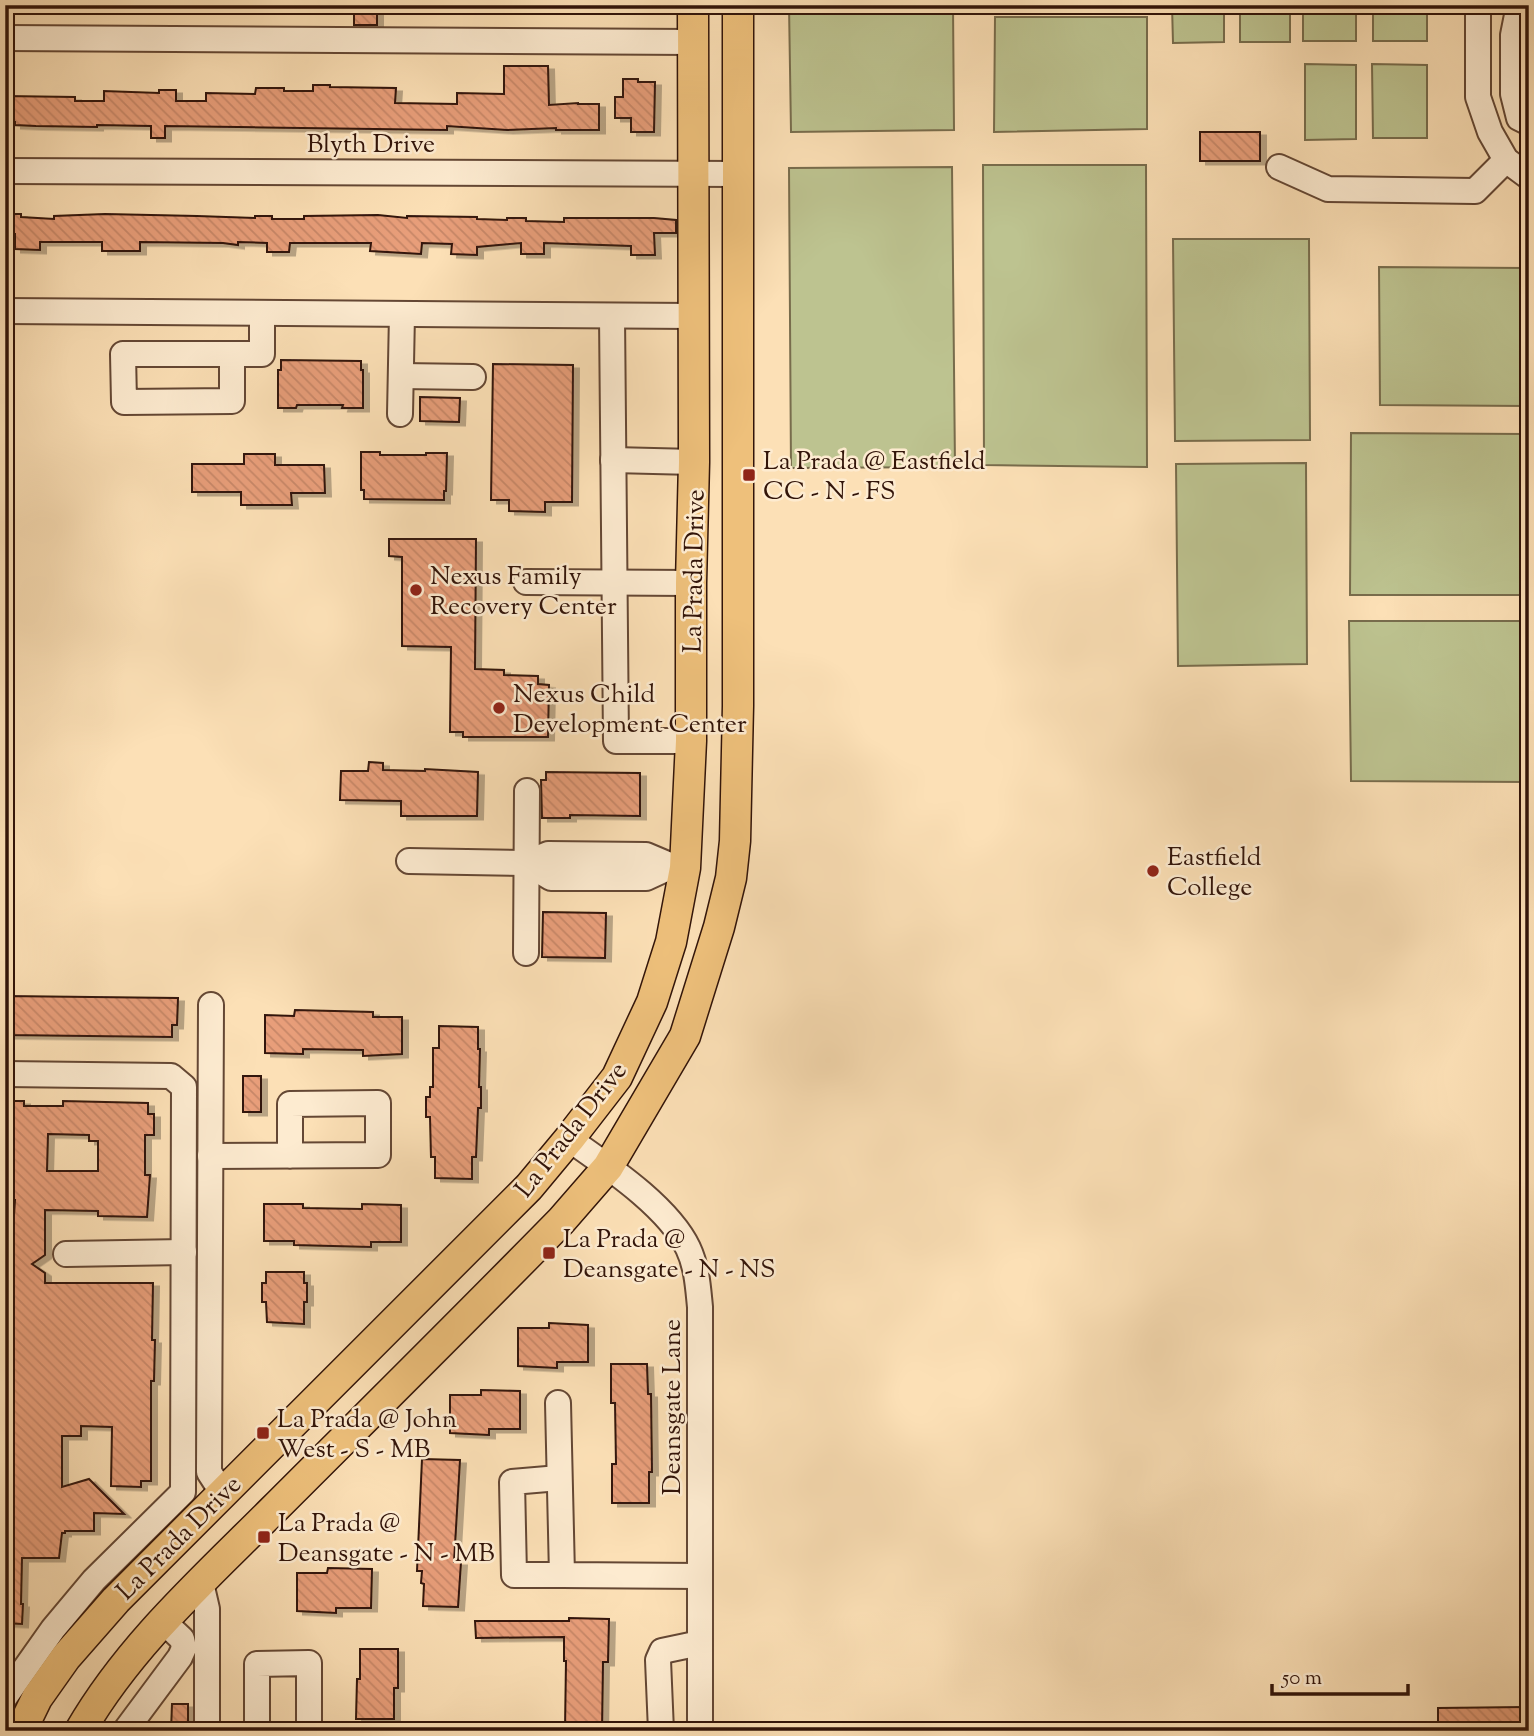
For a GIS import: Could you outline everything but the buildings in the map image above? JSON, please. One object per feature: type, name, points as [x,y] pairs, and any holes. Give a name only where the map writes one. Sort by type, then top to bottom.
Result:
[{"type":"main road","name":"La Prada Drive","points":[[21,1731],[37,1698],[66,1657],[105,1590],[192,1522],[529,1187],[617,1077],[652,1002],[671,942],[691,741],[694,5]]},
{"type":"main road","name":"La Prada Drive","points":[[80,1731],[132,1654],[561,1221],[608,1167],[685,1036],[719,927],[731,878],[735,841],[738,706],[737,5]]},
{"type":"main road","points":[[691,583],[738,583]]},
{"type":"main road","points":[[679,867],[731,878]]},
{"type":"main road","points":[[192,1522],[226,1557]]},
{"type":"street","points":[[1478,5],[1478,97],[1490,132],[1506,160],[1529,177]]},
{"type":"street","points":[[1519,5],[1513,35],[1513,94],[1519,118],[1529,123]]},
{"type":"street","points":[[5,37],[694,42]]},
{"type":"street","points":[[1279,167],[1328,189],[1475,191],[1506,160]]},
{"type":"street","name":"Blyth Drive","points":[[5,171],[737,174]]},
{"type":"street","points":[[5,311],[694,316]]},
{"type":"street","points":[[232,354],[232,401],[124,402],[123,354],[232,354],[262,354],[262,313]]},
{"type":"street","points":[[400,414],[402,314]]},
{"type":"street","points":[[612,316],[616,741],[691,741]]},
{"type":"street","points":[[401,376],[473,377]]},
{"type":"street","points":[[613,460],[694,462]]},
{"type":"street","points":[[526,582],[691,583]]},
{"type":"street","points":[[526,953],[527,791]]},
{"type":"street","points":[[409,861],[526,863],[548,854],[646,855],[679,867]]},
{"type":"street","points":[[211,1005],[209,1472],[222,1492]]},
{"type":"street","points":[[5,1074],[171,1076],[184,1087],[183,1492],[105,1590],[52,1629],[5,1697]]},
{"type":"street","name":"Deansgate Lane","points":[[569,1139],[608,1167],[662,1213],[677,1229],[689,1250],[697,1275],[700,1307],[700,1731]]},
{"type":"street","points":[[210,1156],[290,1156]]},
{"type":"street","points":[[66,1254],[184,1252]]},
{"type":"street","points":[[558,1403],[562,1575]]},
{"type":"street","points":[[559,1478],[512,1482],[514,1575],[700,1577]]},
{"type":"street","points":[[201,1583],[207,1609],[207,1731]]},
{"type":"street","points":[[125,1731],[184,1648],[181,1639],[164,1622]]},
{"type":"street","points":[[661,1731],[658,1660],[662,1651],[700,1643]]},
{"type":"street","points":[[257,1731],[257,1664],[309,1663],[309,1731]]},
{"type":"green space","points":[[789,5],[953,5],[954,130],[791,132]]},
{"type":"green space","points":[[1172,5],[1224,5],[1224,42],[1173,43]]},
{"type":"green space","points":[[1240,5],[1290,5],[1290,42],[1240,42]]},
{"type":"green space","points":[[1303,5],[1356,5],[1356,41],[1303,41]]},
{"type":"green space","points":[[1373,5],[1427,5],[1427,41],[1373,41]]},
{"type":"green space","points":[[995,17],[1147,17],[1147,129],[994,132]]},
{"type":"green space","points":[[1305,64],[1356,65],[1356,139],[1305,140]]},
{"type":"green space","points":[[1372,64],[1427,65],[1427,138],[1373,138]]},
{"type":"green space","points":[[983,165],[1146,165],[1147,467],[984,465]]},
{"type":"green space","points":[[952,167],[955,467],[791,468],[789,168]]},
{"type":"green space","points":[[1173,239],[1309,239],[1310,440],[1175,441]]},
{"type":"green space","points":[[1379,267],[1529,268],[1529,406],[1380,405]]},
{"type":"green space","points":[[1351,433],[1529,434],[1529,595],[1350,595]]},
{"type":"green space","points":[[1306,463],[1307,664],[1178,666],[1176,464]]},
{"type":"green space","points":[[1349,621],[1529,621],[1529,782],[1351,781]]},
{"type":"place","name":"La Prada @ Eastfield CC - N - FS","points":[[749,475]]},
{"type":"place","name":"Nexus Family Recovery Center","points":[[416,590]]},
{"type":"place","name":"Nexus Child Development Center","points":[[499,708]]},
{"type":"place","name":"Eastfield College","points":[[1153,871]]},
{"type":"place","name":"La Prada @ Deansgate - N - NS","points":[[549,1253]]},
{"type":"place","name":"La Prada @ John West - S - MB","points":[[263,1433]]},
{"type":"place","name":"La Prada @ Deansgate - N - MB","points":[[264,1537]]}]
